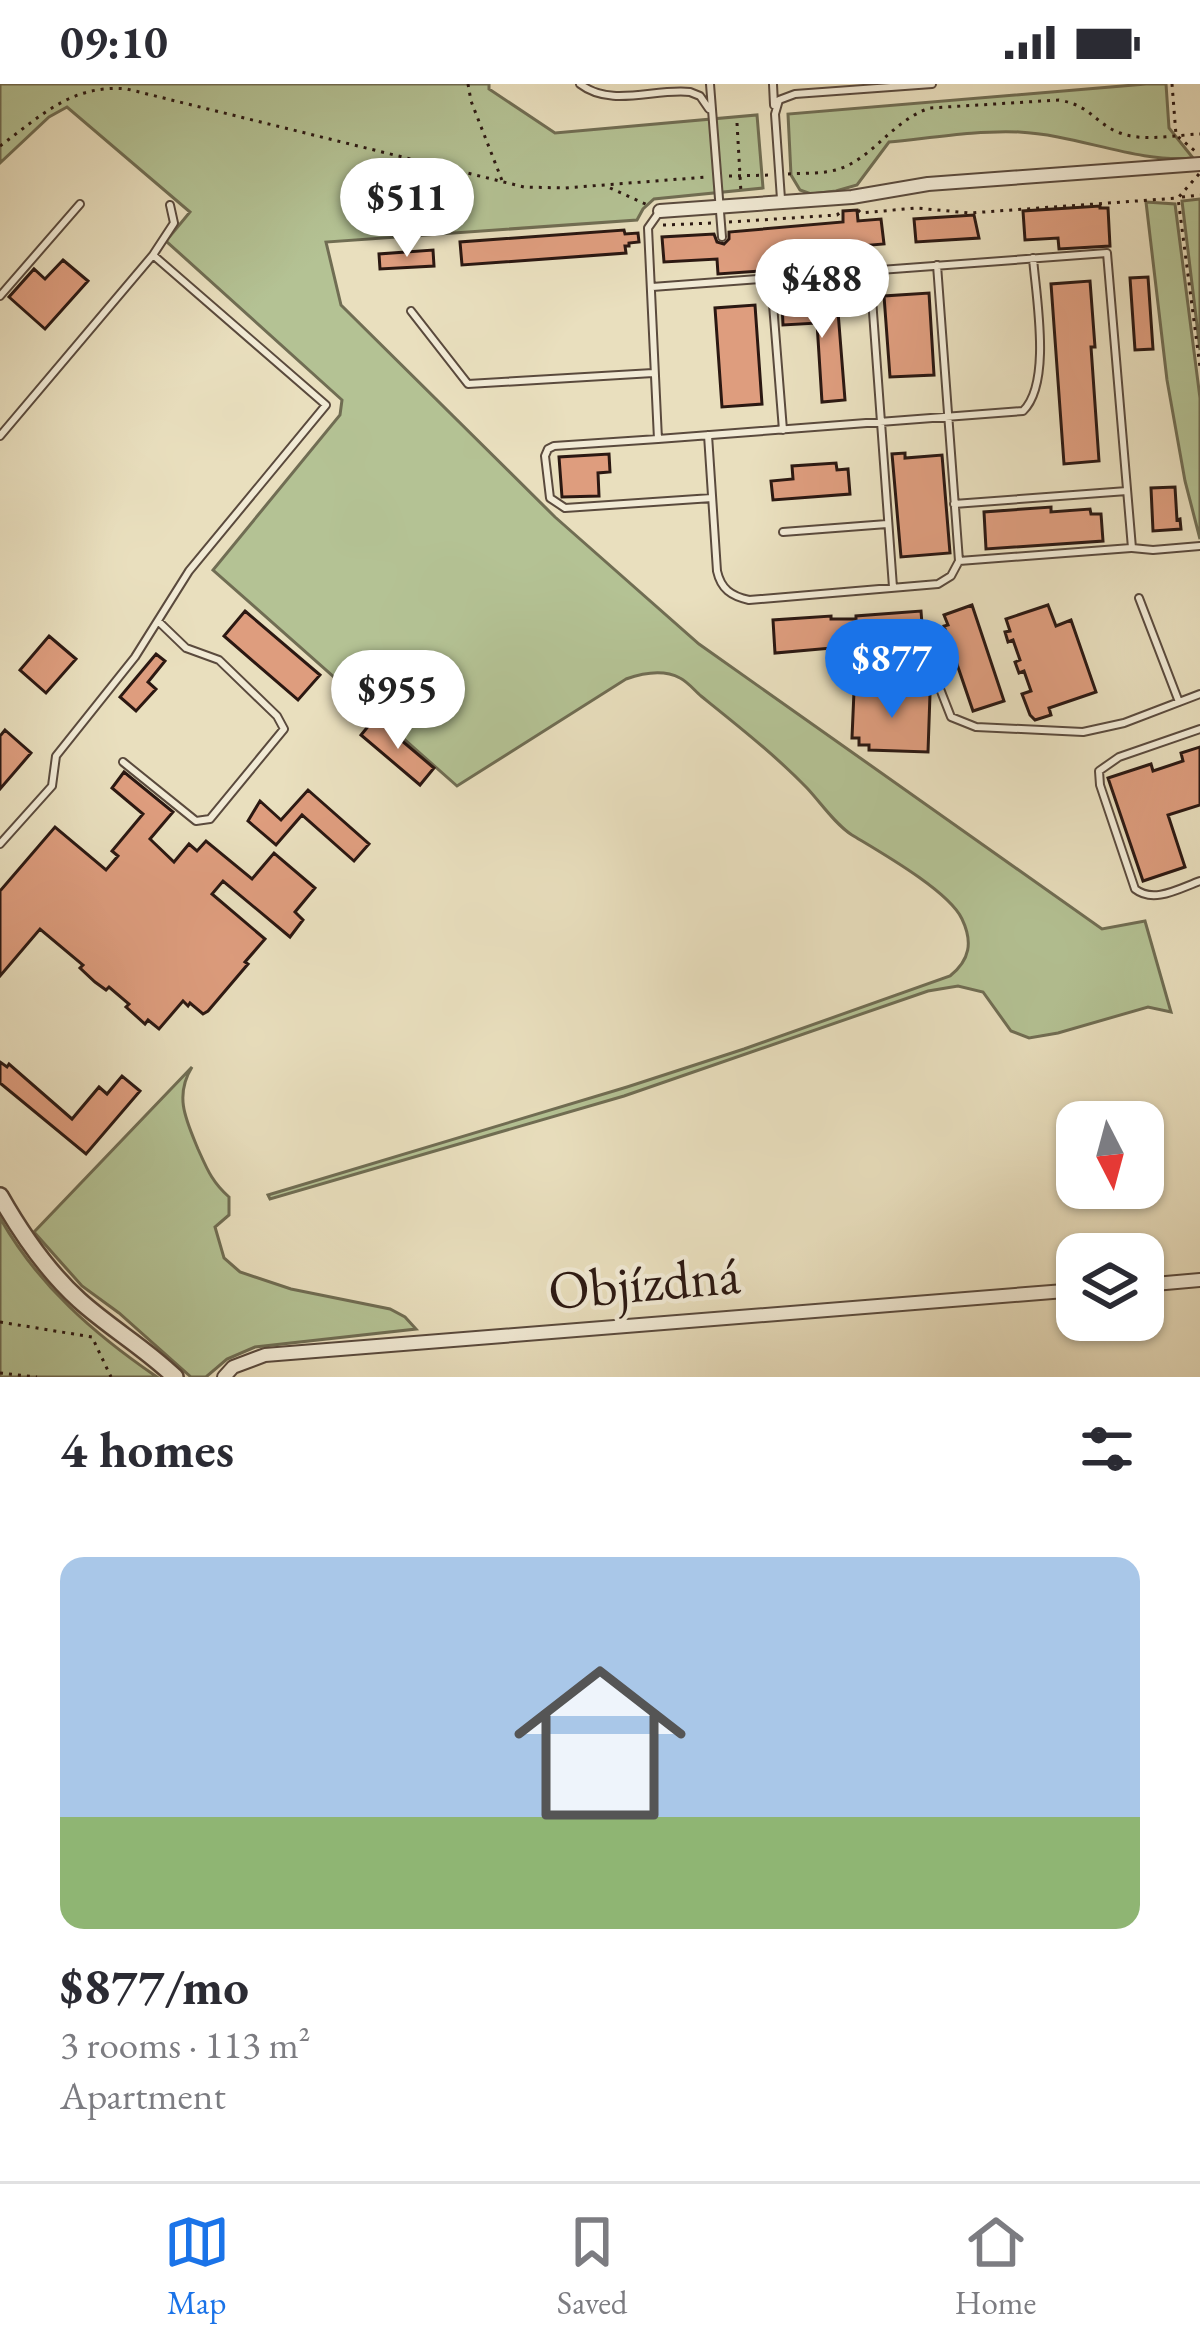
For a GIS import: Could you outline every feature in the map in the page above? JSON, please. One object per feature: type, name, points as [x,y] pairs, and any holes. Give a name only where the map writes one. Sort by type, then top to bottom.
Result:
[{"type":"street","points":[[660,211],[852,197],[928,184],[1198,159]]},
{"type":"street","points":[[0,1196],[22,1234],[79,1300],[175,1377]]},
{"type":"street","points":[[1164,1283],[1200,1280]]},
{"type":"street","name":"Objízdná","points":[[224,1377],[233,1367],[266,1354],[1056,1292]]},
{"type":"lane","points":[[580,84],[606,97],[690,92],[700,96],[712,117]]},
{"type":"lane","points":[[710,84],[722,237]]},
{"type":"lane","points":[[773,84],[781,202]]},
{"type":"lane","points":[[775,115],[779,100],[795,94],[932,84]]},
{"type":"lane","points":[[0,296],[80,204]]},
{"type":"lane","points":[[0,436],[153,255],[173,223],[170,205]]},
{"type":"lane","points":[[658,439],[648,228],[660,211]]},
{"type":"lane","points":[[652,287],[1107,253],[1132,548]]},
{"type":"lane","points":[[0,844],[52,786],[56,756],[135,657],[189,571],[326,406],[153,255]]},
{"type":"lane","points":[[712,498],[565,508],[550,498],[544,456],[554,446],[1016,412],[1032,401],[1040,360],[1033,258]]},
{"type":"lane","points":[[709,435],[719,582],[736,598],[943,582],[959,561],[937,265]]},
{"type":"lane","points":[[870,271],[892,587]]},
{"type":"lane","points":[[771,279],[783,430]]},
{"type":"lane","points":[[411,311],[468,384],[653,373]]},
{"type":"lane","points":[[954,504],[1126,491]]},
{"type":"lane","points":[[783,532],[888,524]]},
{"type":"lane","points":[[959,561],[1200,546]]},
{"type":"lane","points":[[1139,598],[1179,702]]},
{"type":"lane","points":[[123,762],[203,822],[284,729],[277,716],[219,660],[186,648],[158,621]]},
{"type":"lane","points":[[856,671],[933,671],[951,718],[976,727],[1083,732],[1124,723],[1200,694]]},
{"type":"lane","points":[[1200,730],[1119,757],[1099,771],[1135,889],[1143,895],[1160,895],[1200,880]]},
{"type":"path","points":[[469,84],[471,101],[503,183]]},
{"type":"path","points":[[1172,84],[1176,135],[1198,159],[1199,176],[1179,198],[1200,367]]},
{"type":"path","points":[[0,146],[64,99],[87,89],[109,87],[503,183],[545,189],[836,170],[852,163],[913,114],[931,108],[1059,100],[1076,103],[1122,135],[1200,134]]},
{"type":"path","points":[[737,123],[742,195],[755,194],[756,204]]},
{"type":"path","points":[[602,185],[660,211]]},
{"type":"path","points":[[650,225],[837,215],[857,209],[860,213],[916,208],[970,212],[1200,195]]},
{"type":"path","points":[[0,1322],[92,1337],[111,1377]]},
{"type":"path","points":[[0,1372],[38,1377]]},
{"type":"green space","points":[[0,84],[489,84],[489,89],[555,133],[757,115],[763,188],[654,199],[637,220],[326,242],[341,305],[555,517],[699,644],[1102,929],[1145,921],[1171,1012],[1148,1007],[1029,1038],[1011,1031],[983,992],[958,986],[928,991],[624,1096],[270,1199],[268,1195],[744,1049],[950,976],[965,957],[968,935],[955,908],[943,896],[846,830],[782,764],[673,675],[653,673],[626,679],[457,786],[213,570],[340,415],[342,400],[166,241],[190,212],[67,107],[49,117],[0,163]]},
{"type":"green space","points":[[1166,84],[1169,128],[1193,158],[1150,156],[1041,134],[988,132],[889,142],[857,185],[836,191],[811,194],[800,190],[791,175],[788,114]]},
{"type":"green space","points":[[1200,199],[1200,350],[1182,201]]},
{"type":"green space","points":[[1146,202],[1175,204],[1200,398],[1200,539],[1167,380]]},
{"type":"green space","points":[[192,1067],[184,1088],[186,1118],[207,1169],[229,1197],[229,1215],[215,1227],[224,1258],[240,1272],[291,1289],[390,1309],[416,1329],[255,1347],[227,1359],[206,1377],[191,1377],[82,1286],[34,1232]]},
{"type":"green space","points":[[0,1218],[32,1265],[69,1306],[157,1377],[0,1377]]},
{"type":"building","points":[[1108,208],[1110,246],[1059,249],[1058,238],[1025,240],[1023,211]]},
{"type":"building","points":[[857,210],[858,221],[881,219],[884,244],[799,251],[800,268],[718,274],[717,259],[664,262],[662,237],[714,234],[724,244],[729,232],[843,222],[843,211]]},
{"type":"building","points":[[974,215],[979,238],[916,242],[914,219]]},
{"type":"building","points":[[624,230],[625,234],[638,233],[639,242],[625,246],[626,253],[462,265],[460,242]]},
{"type":"building","points":[[433,250],[434,266],[380,269],[379,254]]},
{"type":"building","points":[[63,260],[88,281],[45,329],[9,297],[34,269],[45,279]]},
{"type":"building","points":[[1148,277],[1153,349],[1135,350],[1130,278]]},
{"type":"building","points":[[1090,281],[1099,461],[1064,464],[1051,284]]},
{"type":"building","points":[[929,293],[934,375],[890,377],[884,296]]},
{"type":"building","points":[[837,299],[845,400],[822,402],[817,323],[783,325],[782,303]]},
{"type":"building","points":[[755,305],[762,404],[722,407],[715,308]]},
{"type":"building","points":[[905,453],[905,458],[942,455],[950,553],[901,557],[892,454]]},
{"type":"building","points":[[609,454],[610,472],[598,473],[599,496],[562,497],[559,457]]},
{"type":"building","points":[[836,463],[837,470],[848,469],[850,494],[773,500],[771,481],[793,479],[792,466]]},
{"type":"building","points":[[1175,487],[1181,529],[1153,531],[1151,488]]},
{"type":"building","points":[[1051,507],[1051,512],[1090,509],[1091,514],[1101,514],[1103,541],[986,549],[984,512]]},
{"type":"building","points":[[972,605],[1004,701],[973,711],[944,626],[948,625],[944,615]]},
{"type":"building","points":[[1048,605],[1056,626],[1071,620],[1096,692],[1049,708],[1051,715],[1035,720],[1022,694],[1031,691],[1015,662],[1020,660],[1013,640],[1008,642],[1006,619]]},
{"type":"building","points":[[245,611],[320,675],[298,700],[224,636]]},
{"type":"building","points":[[921,611],[923,637],[775,653],[773,620],[856,619]]},
{"type":"building","points":[[49,636],[76,659],[46,693],[20,670]]},
{"type":"building","points":[[156,654],[165,661],[148,682],[156,689],[136,711],[120,697]]},
{"type":"building","points":[[854,691],[930,694],[928,752],[869,750],[869,745],[859,745],[859,738],[852,738]]},
{"type":"building","points":[[375,718],[434,768],[420,785],[361,735]]},
{"type":"building","points":[[5,730],[31,753],[0,789],[0,736]]},
{"type":"building","points":[[1200,747],[1200,805],[1168,815],[1185,867],[1143,881],[1108,778],[1151,764],[1153,771],[1183,761],[1181,753]]},
{"type":"building","points":[[124,772],[173,812],[150,839],[174,862],[189,844],[197,851],[206,841],[252,879],[274,853],[315,888],[295,912],[303,920],[290,937],[223,881],[212,894],[265,939],[208,1011],[203,1014],[183,1001],[159,1029],[148,1020],[145,1024],[109,987],[106,990],[95,982],[80,968],[83,965],[40,929],[0,976],[0,891],[55,827],[106,870],[118,856],[112,851],[143,814],[112,788]]},
{"type":"building","points":[[308,790],[369,844],[354,861],[302,815],[276,845],[248,821],[260,801],[281,820]]},
{"type":"building","points":[[0,1062],[9,1064],[72,1119],[99,1087],[107,1094],[122,1076],[140,1091],[86,1154],[0,1083]]}]
